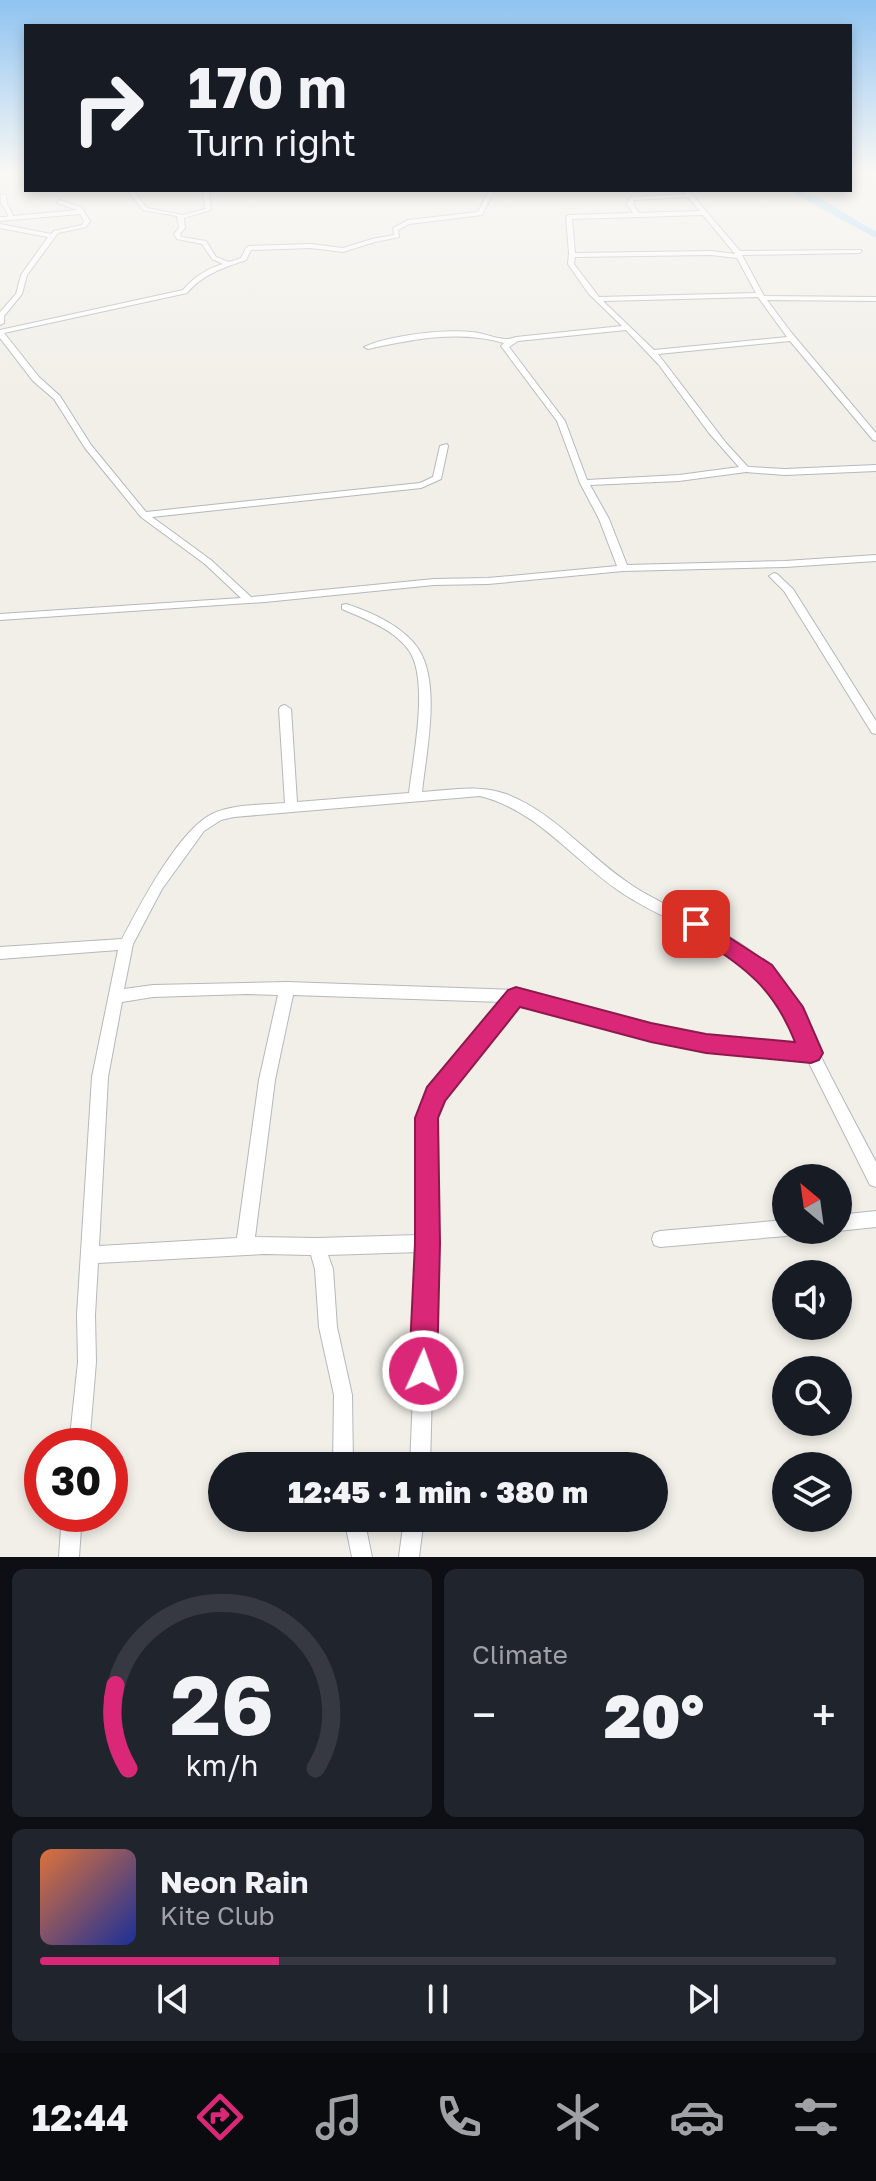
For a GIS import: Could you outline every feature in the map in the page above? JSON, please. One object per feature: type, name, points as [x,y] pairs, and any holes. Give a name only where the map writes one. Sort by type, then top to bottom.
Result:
[{"type":"street","points":[[0,323],[0,316],[19,294],[21,279],[45,246]]},
{"type":"street","points":[[206,246],[214,258],[228,264]]},
{"type":"street","points":[[247,598],[208,562],[144,515],[88,446],[57,398],[36,379],[0,332],[185,292],[193,282],[211,270],[244,259],[247,249],[321,246],[349,250],[360,246]]},
{"type":"street","points":[[569,246],[573,255],[571,264],[579,280],[652,352],[746,469]]},
{"type":"street","points":[[731,246],[792,339],[876,438]]},
{"type":"street","points":[[573,255],[859,251]]},
{"type":"street","points":[[597,299],[876,299]]},
{"type":"street","points":[[368,347],[434,332],[476,333],[508,342],[625,328]]},
{"type":"street","points":[[652,352],[792,339]]},
{"type":"street","points":[[508,342],[505,346],[561,421],[584,483],[604,519],[623,568]]},
{"type":"street","points":[[144,515],[421,485],[432,482],[439,475],[444,446]]},
{"type":"street","points":[[584,483],[679,478],[746,469],[785,472],[876,468]]},
{"type":"street","points":[[0,617],[623,568],[785,564],[876,558]]},
{"type":"street","points":[[774,576],[788,589],[876,730]]},
{"type":"street","points":[[346,607],[397,634],[413,650],[422,665],[424,694],[415,798]]},
{"type":"street","points":[[285,709],[291,806]]},
{"type":"street","points":[[81,1428],[87,1362],[89,1255],[100,1077],[126,944],[157,886],[200,828],[217,817],[234,812],[291,806],[480,792],[499,794],[517,803],[613,879],[643,899],[696,924],[764,972],[795,1014],[811,1053],[876,1179]]},
{"type":"street","points":[[0,953],[126,944]]},
{"type":"street","points":[[115,997],[193,988],[516,996],[692,1041],[811,1053]]},
{"type":"street","points":[[245,1245],[267,1080],[287,988]]},
{"type":"street","points":[[421,1452],[429,1108],[436,1095],[516,996]]},
{"type":"street","points":[[852,1222],[876,1219]]},
{"type":"street","points":[[660,1239],[772,1229]]},
{"type":"street","points":[[89,1255],[245,1245],[301,1244],[317,1247],[428,1243]]},
{"type":"street","points":[[317,1247],[324,1269],[328,1327],[343,1395],[343,1452]]},
{"type":"street","points":[[69,1557],[71,1532]]},
{"type":"street","points":[[357,1532],[362,1557]]},
{"type":"street","points":[[409,1557],[412,1532]]},
{"type":"route","points":[[423,1371],[429,1108],[436,1095],[516,996],[651,1033],[706,1043],[811,1053],[795,1014],[764,972],[696,924]]}]
